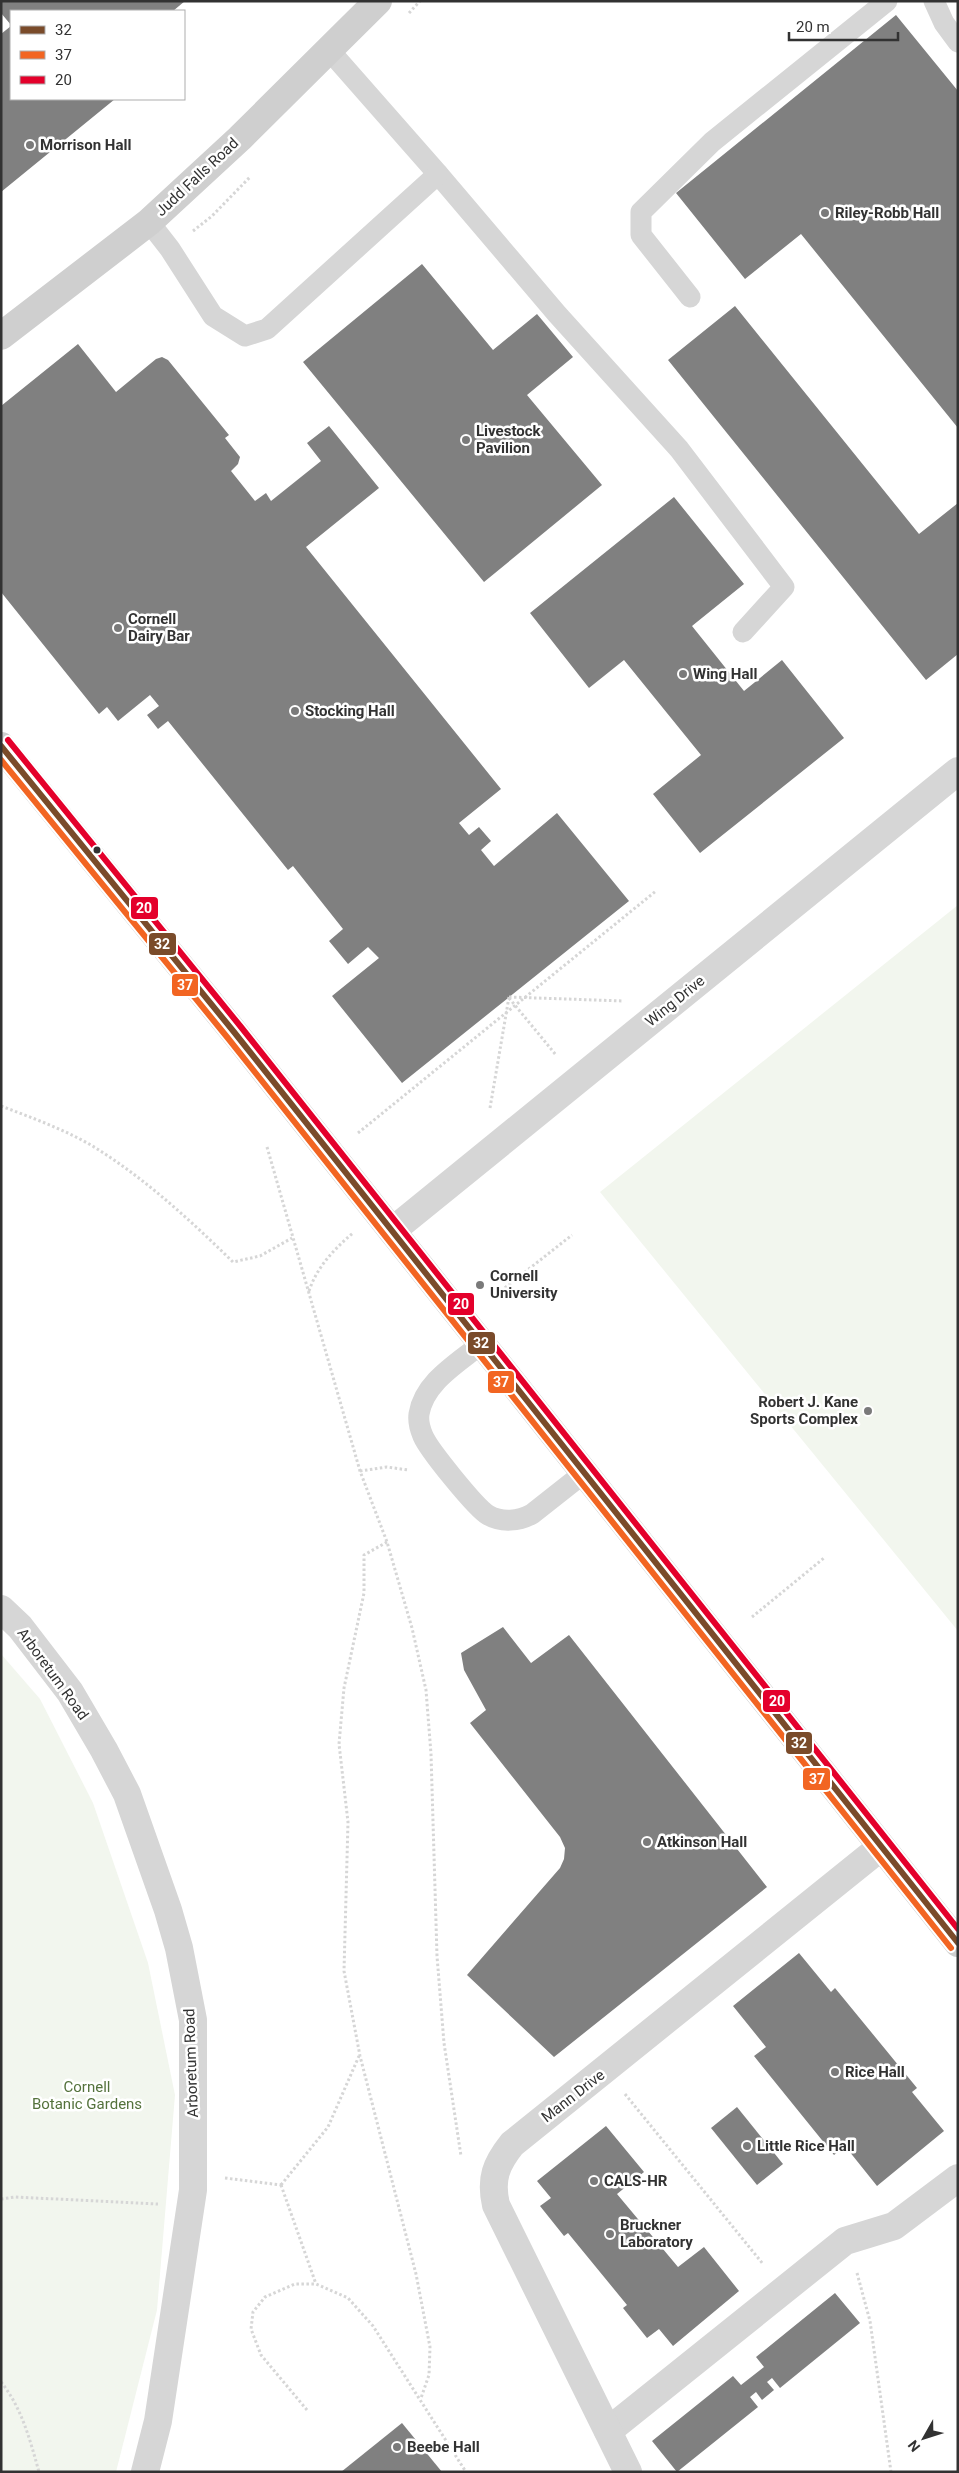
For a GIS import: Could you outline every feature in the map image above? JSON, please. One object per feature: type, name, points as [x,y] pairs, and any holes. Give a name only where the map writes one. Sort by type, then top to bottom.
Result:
[{"type":"street","name":"Judd Falls Road","points":[[1,336],[149,222],[378,1]]},
{"type":"street","points":[[1,746],[234,1032],[958,1943]]},
{"type":"street","name":"Wing Drive","points":[[392,1231],[958,771]]},
{"type":"street","name":"Arboretum Road","points":[[1,1609],[20,1627],[70,1692],[127,1794],[168,1910],[179,1948],[193,2020],[193,2190],[158,2420],[145,2472]]},
{"type":"street","name":"Mann Drive","points":[[628,2472],[504,2223],[492,2189],[501,2158],[512,2144],[881,1847]]},
{"type":"street","points":[[608,2431],[845,2241],[894,2226],[958,2178]]},
{"type":"lane","points":[[690,297],[641,236],[641,212],[712,142],[886,1]]},
{"type":"lane","points":[[934,1],[944,23],[958,42]]},
{"type":"lane","points":[[329,50],[557,314],[678,449],[784,587],[743,632]]},
{"type":"lane","points":[[149,222],[170,249],[213,316],[245,336],[267,329],[438,174]]},
{"type":"lane","points":[[481,1344],[435,1382],[427,1392],[418,1414],[419,1427],[428,1445],[480,1510],[500,1519],[523,1519],[584,1473]]},
{"type":"path","points":[[358,1133],[656,891]]},
{"type":"path","points":[[509,997],[625,1001]]},
{"type":"path","points":[[509,997],[561,1062]]},
{"type":"path","points":[[489,1111],[509,997]]},
{"type":"path","points":[[1,1106],[37,1120],[100,1151],[149,1186],[197,1226],[233,1262],[260,1256],[292,1238]]},
{"type":"path","points":[[267,1147],[360,1471],[387,1542],[412,1628],[426,1690],[431,1754],[437,1956],[444,2042],[461,2156]]},
{"type":"path","points":[[309,1292],[313,1279],[324,1262],[357,1229]]},
{"type":"path","points":[[497,1294],[572,1235]]},
{"type":"path","points":[[360,1471],[387,1466],[407,1471],[415,1451],[428,1445]]},
{"type":"path","points":[[387,1542],[364,1555],[364,1593],[344,1688],[339,1744],[348,1822],[344,1971],[360,2056],[416,2274],[430,2348],[429,2375],[421,2398]]},
{"type":"path","points":[[752,1617],[824,1558]]},
{"type":"path","points":[[281,2185],[328,2127],[360,2056]]},
{"type":"path","points":[[596,2077],[784,2290]]},
{"type":"path","points":[[224,2178],[281,2185]]},
{"type":"path","points":[[281,2185],[316,2284]]},
{"type":"path","points":[[1,2199],[15,2197],[160,2204]]},
{"type":"path","points":[[845,2241],[864,2295],[870,2320],[891,2472]]},
{"type":"path","points":[[307,2410],[261,2355],[251,2329],[253,2312],[265,2297],[295,2284],[316,2284],[348,2298],[373,2326],[421,2398],[466,2472]]},
{"type":"path","points":[[1,2382],[15,2399],[39,2472]]},
{"type":"green space","name":"Robert J. Kane Sports Complex","points":[[958,905],[958,1631],[600,1192]]},
{"type":"green space","name":"Cornell Botanic Gardens","points":[[1,1654],[40,1699],[93,1803],[148,1963],[175,2095],[157,2310],[116,2472],[1,2472]]},
{"type":"building","points":[[1,1],[185,1],[174,10],[10,10],[10,24],[1,13]]},
{"type":"building","name":"Riley-Robb Hall","points":[[896,15],[958,91],[958,428],[801,234],[745,279],[676,193]]},
{"type":"building","name":"Morrison Hall","points":[[10,27],[10,100],[114,100],[1,192],[1,34]]},
{"type":"building","name":"Livestock Pavilion","points":[[422,264],[493,350],[537,314],[573,357],[527,395],[602,485],[484,582],[303,362]]},
{"type":"building","points":[[735,306],[919,534],[958,503],[958,654],[926,680],[668,360]]},
{"type":"building","name":"Stocking Hall","points":[[78,344],[116,392],[156,359],[162,357],[168,360],[229,435],[225,438],[240,457],[238,464],[231,471],[255,501],[266,493],[271,501],[321,461],[307,443],[329,426],[379,488],[306,547],[501,789],[459,823],[469,835],[479,827],[491,841],[481,850],[494,866],[557,813],[629,901],[402,1083],[332,996],[379,958],[368,947],[348,964],[329,941],[343,929],[293,866],[288,870],[168,721],[158,729],[147,715],[159,706],[150,695],[118,721],[107,707],[99,714],[1,592],[1,406]]},
{"type":"building","name":"Wing Hall","points":[[674,497],[744,584],[692,626],[744,691],[782,660],[844,738],[700,853],[653,794],[701,755],[624,660],[589,688],[530,613]]},
{"type":"building","name":"Atkinson Hall","points":[[503,1627],[531,1663],[569,1635],[767,1887],[554,2057],[467,1975],[560,1868],[564,1859],[565,1848],[560,1837],[470,1723],[486,1710],[464,1670],[461,1653]]},
{"type":"building","name":"Rice Hall","points":[[799,1953],[831,1992],[835,1988],[917,2088],[912,2092],[944,2131],[877,2186],[845,2146],[834,2155],[754,2056],[766,2047],[733,2006]]},
{"type":"building","name":"Little Rice Hall","points":[[737,2107],[783,2164],[757,2185],[711,2128]]},
{"type":"building","name":"Bruckner Laboratory","points":[[606,2126],[644,2172],[617,2194],[678,2267],[704,2247],[739,2291],[673,2346],[659,2329],[647,2338],[623,2308],[627,2305],[568,2233],[564,2236],[540,2206],[551,2198],[537,2181]]},
{"type":"building","points":[[835,2293],[860,2323],[780,2388],[772,2378],[767,2382],[774,2390],[762,2400],[756,2392],[750,2397],[758,2407],[677,2472],[652,2441],[733,2376],[741,2385],[764,2367],[756,2357]]},
{"type":"building","name":"Beebe Hall","points":[[402,2423],[442,2472],[341,2472]]},
{"type":"transit line","name":"20","points":[[8,740],[241,1027],[958,1929]]},
{"type":"transit line","name":"32","points":[[1,746],[234,1032],[958,1943]]},
{"type":"transit line","name":"37","points":[[1,760],[227,1037],[951,1948]]},
{"type":"place","name":"Morrison Hall","points":[[30,145]]},
{"type":"place","name":"Riley-Robb Hall","points":[[825,213]]},
{"type":"place","name":"Livestock Pavilion","points":[[466,440]]},
{"type":"place","name":"Cornell Dairy Bar","points":[[118,628]]},
{"type":"place","name":"Wing Hall","points":[[683,674]]},
{"type":"place","name":"Stocking Hall","points":[[295,711]]},
{"type":"place","name":"Cornell University","points":[[480,1285]]},
{"type":"place","name":"Robert J. Kane Sports Complex","points":[[868,1411]]},
{"type":"place","name":"Atkinson Hall","points":[[647,1842]]},
{"type":"place","name":"Rice Hall","points":[[835,2072]]},
{"type":"place","name":"Little Rice Hall","points":[[747,2146]]},
{"type":"place","name":"CALS-HR","points":[[594,2181]]},
{"type":"place","name":"Bruckner Laboratory","points":[[610,2234]]},
{"type":"place","name":"Beebe Hall","points":[[397,2447]]}]
